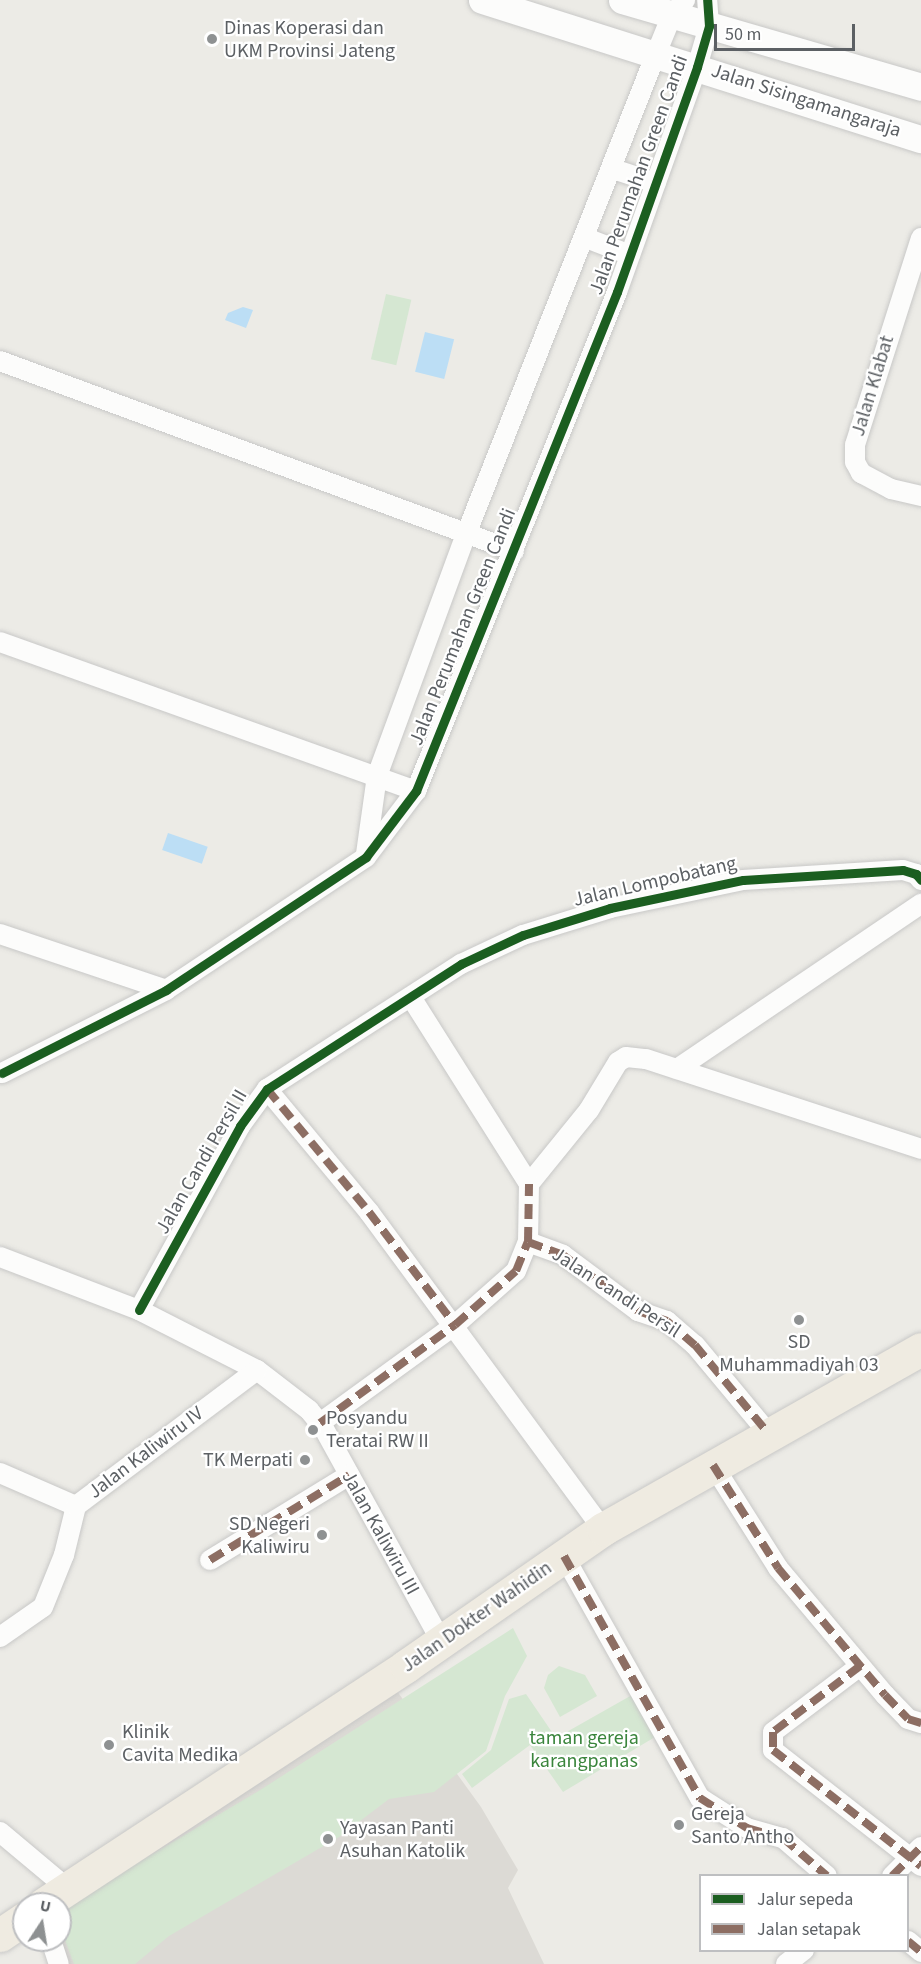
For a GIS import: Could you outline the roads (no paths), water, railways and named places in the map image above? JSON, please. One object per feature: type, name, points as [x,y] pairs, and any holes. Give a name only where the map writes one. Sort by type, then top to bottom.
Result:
[{"type":"highway","name":"Jalan Dokter Wahidin","points":[[61,1892],[441,1641],[603,1530],[768,1433],[921,1349]]},
{"type":"main road","name":"Jalan Sisingamangaraja","points":[[482,0],[921,139]]},
{"type":"main road","points":[[622,0],[708,13],[921,87]]},
{"type":"street","points":[[656,54],[679,7]]},
{"type":"street","name":"Jalan Perumahan Green Candi","points":[[2,1073],[166,990],[366,857],[416,791],[514,551],[630,255],[697,67],[708,13]]},
{"type":"street","name":"Jalan Perumahan Green Candi","points":[[366,857],[377,776],[467,532],[586,238],[656,54]]},
{"type":"street","points":[[613,169],[656,183]]},
{"type":"street","points":[[586,238],[630,255]]},
{"type":"street","name":"Jalan Klabat","points":[[921,238],[855,453],[861,473],[873,482],[921,496]]},
{"type":"street","name":"Jalan Perumahan Green Candi","points":[[0,361],[514,551]]},
{"type":"street","points":[[0,642],[416,791]]},
{"type":"street","name":"Jalan Lompobatang","points":[[411,997],[460,964],[515,939],[610,908],[742,879],[903,870],[916,874],[921,880]]},
{"type":"street","points":[[677,1069],[921,904]]},
{"type":"street","points":[[0,934],[166,990]]},
{"type":"street","points":[[411,997],[529,1184],[589,1110],[621,1059],[646,1059],[921,1149]]},
{"type":"street","name":"Jalan Candi Persil II","points":[[139,1310],[240,1126],[267,1089],[411,997]]},
{"type":"street","points":[[267,1089],[369,1212],[455,1325],[603,1530]]},
{"type":"street","name":"Jalan Candi Persil","points":[[320,1423],[455,1325],[516,1271],[525,1259],[528,1242],[529,1184]]},
{"type":"street","name":"Jalan Candi Persil","points":[[528,1242],[563,1255],[638,1311],[667,1321],[695,1345],[768,1433]]},
{"type":"street","points":[[0,1257],[139,1310]]},
{"type":"street","name":"Jalan Kaliwiru III","points":[[139,1310],[257,1370],[320,1423],[441,1641]]},
{"type":"street","name":"Jalan Kaliwiru IV","points":[[0,1637],[43,1607],[64,1555],[76,1506],[257,1370]]},
{"type":"street","points":[[713,1466],[777,1568],[908,1719],[921,1723]]},
{"type":"street","points":[[0,1473],[76,1506]]},
{"type":"street","points":[[210,1560],[349,1475]]},
{"type":"street","points":[[564,1556],[700,1798],[747,1828],[783,1838],[826,1874]]},
{"type":"street","points":[[860,1666],[773,1732],[773,1750],[917,1857],[893,1874]]},
{"type":"street","points":[[0,1832],[52,1892]]},
{"type":"street","points":[[909,1942],[921,1952]]},
{"type":"street","points":[[786,1964],[801,1952]]},
{"type":"water","points":[[243,307],[253,310],[246,328],[225,320],[228,313]]},
{"type":"water","points":[[425,332],[454,339],[444,379],[415,372]]},
{"type":"water","points":[[168,833],[208,847],[202,864],[162,850]]},
{"type":"place","name":"Dinas Koperasi dan UKM Provinsi Jateng","points":[[212,39]]},
{"type":"place","name":"SD Muhammadiyah 03","points":[[799,1320]]},
{"type":"place","name":"Posyandu Teratai RW II","points":[[313,1430]]},
{"type":"place","name":"TK Merpati","points":[[305,1460]]},
{"type":"place","name":"SD Negeri Kaliwiru","points":[[322,1535]]},
{"type":"place","name":"Klinik Cavita Medika","points":[[109,1745]]},
{"type":"place","name":"Gereja Santo Antho","points":[[679,1825]]},
{"type":"place","name":"Yayasan Panti Asuhan Katolik","points":[[328,1839]]},
{"type":"park label","name":"taman gereja karangpanas","points":[[584,1750]]}]
